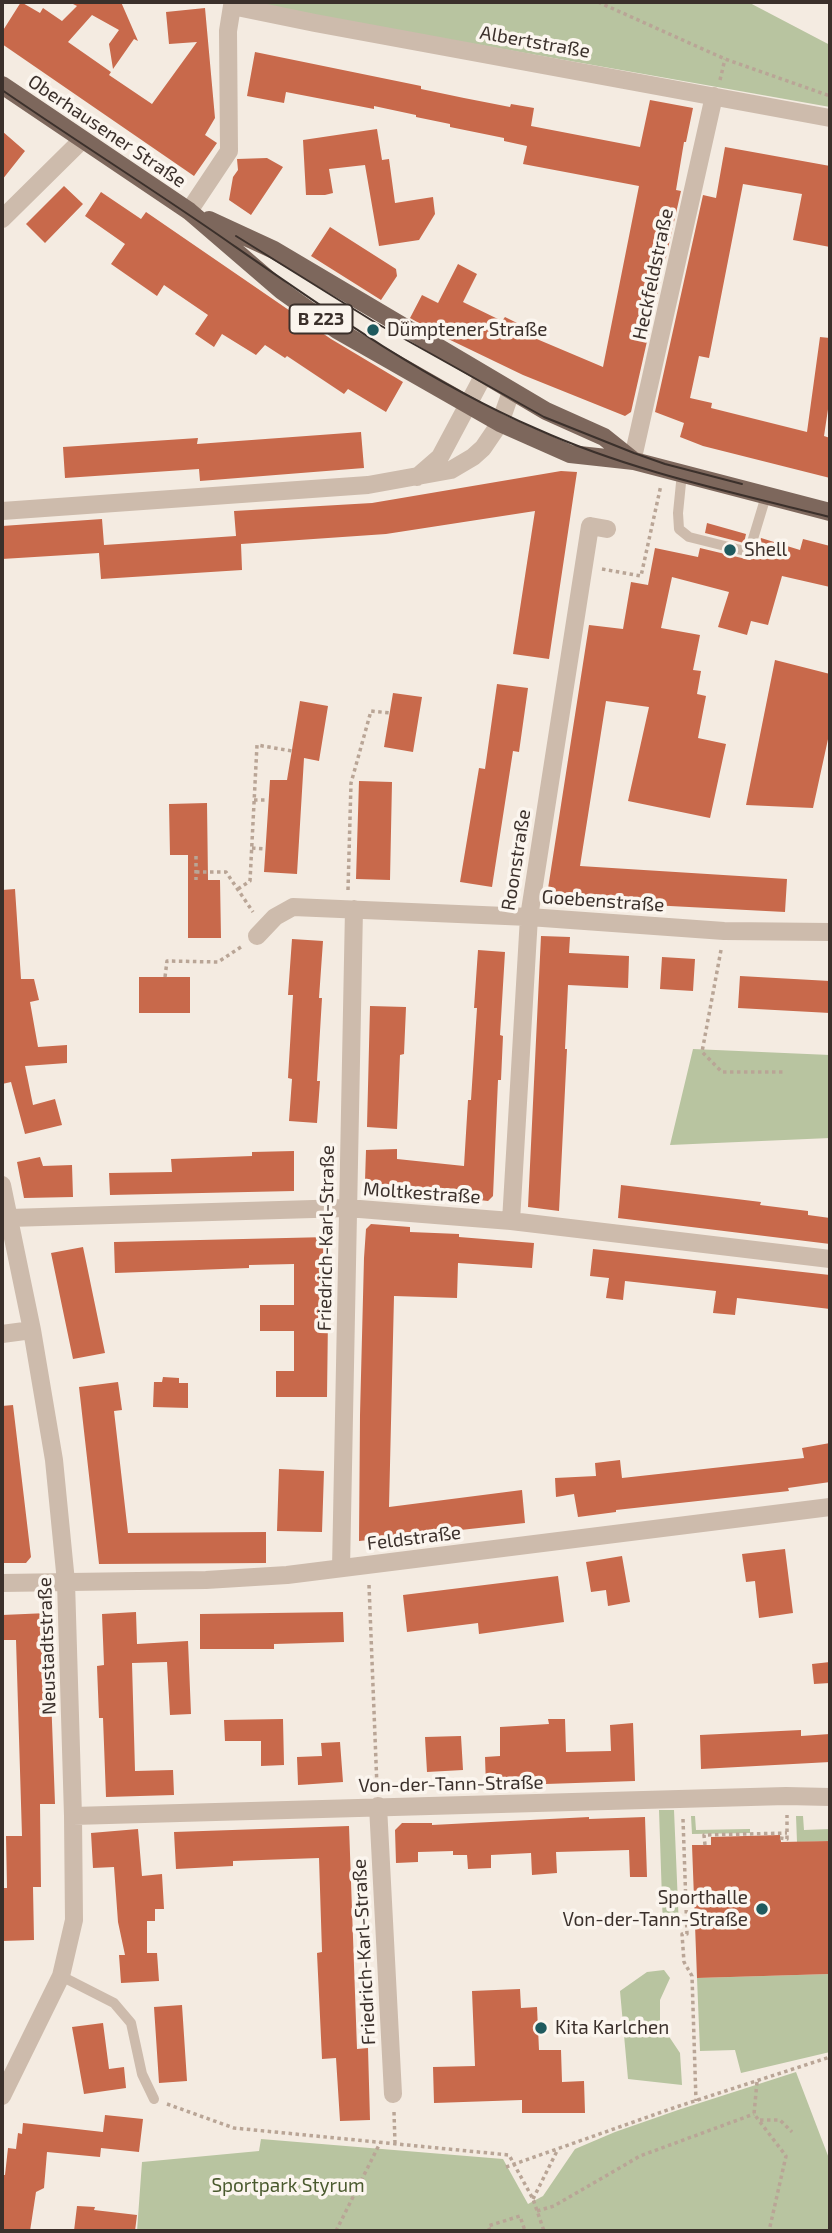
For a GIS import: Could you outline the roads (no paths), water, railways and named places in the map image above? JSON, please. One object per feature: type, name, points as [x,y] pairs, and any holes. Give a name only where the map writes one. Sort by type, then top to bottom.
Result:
[{"type":"main road","name":"Oberhausener Straße","points":[[2,85],[189,211],[282,291],[337,330],[500,423],[570,454],[634,461],[830,512]]},
{"type":"main road","name":"Oberhausener Straße","points":[[189,211],[274,250],[511,392],[604,437],[634,461]]},
{"type":"street","name":"Albertstraße","points":[[230,4],[315,23],[830,118]]},
{"type":"street","points":[[189,211],[229,151],[230,4]]},
{"type":"street","name":"Heckfeldstraße","points":[[634,461],[714,96]]},
{"type":"street","points":[[2,219],[82,140]]},
{"type":"street","points":[[417,477],[440,457],[480,382],[486,377]]},
{"type":"street","points":[[2,511],[368,485],[451,470],[482,449],[500,423],[511,392]]},
{"type":"street","name":"Roonstraße","points":[[511,1221],[528,917],[590,526],[607,530]]},
{"type":"street","name":"Goebenstraße","points":[[261,932],[275,917],[293,907],[528,917],[724,930],[830,932]]},
{"type":"street","name":"Friedrich-Karl-Straße","points":[[341,1568],[351,909]]},
{"type":"street","name":"Neustadtstraße","points":[[2,1185],[32,1330],[54,1460],[66,1582],[74,1816],[74,1920],[61,1976],[2,2096]]},
{"type":"street","name":"Moltkestraße","points":[[9,1218],[347,1208],[511,1221],[830,1259]]},
{"type":"street","points":[[2,1335],[32,1330]]},
{"type":"street","name":"Feldstraße","points":[[2,1583],[206,1580],[287,1575],[830,1507]]},
{"type":"street","name":"Von-der-Tann-Straße","points":[[74,1816],[378,1806],[830,1797]]},
{"type":"street","name":"Friedrich-Karl-Straße","points":[[378,1806],[393,2094]]},
{"type":"lane","points":[[674,471],[680,529],[689,537],[749,552],[766,496]]},
{"type":"lane","points":[[61,1976],[114,2003],[131,2023],[142,2074],[154,2099]]},
{"type":"tram line","points":[[2,90],[372,339],[494,409],[572,444],[644,469],[830,517]]},
{"type":"tram line","points":[[236,236],[376,323],[544,417],[665,464],[742,484]]},
{"type":"place","name":"Dümptener Straße","points":[[373,330]]},
{"type":"place","name":"Shell","points":[[730,550]]},
{"type":"place","name":"Sporthalle Von-der-Tann-Straße","points":[[762,1909]]},
{"type":"place","name":"Kita Karlchen","points":[[541,2028]]},
{"type":"park label","name":"Sportpark Styrum","points":[[288,2186]]}]
